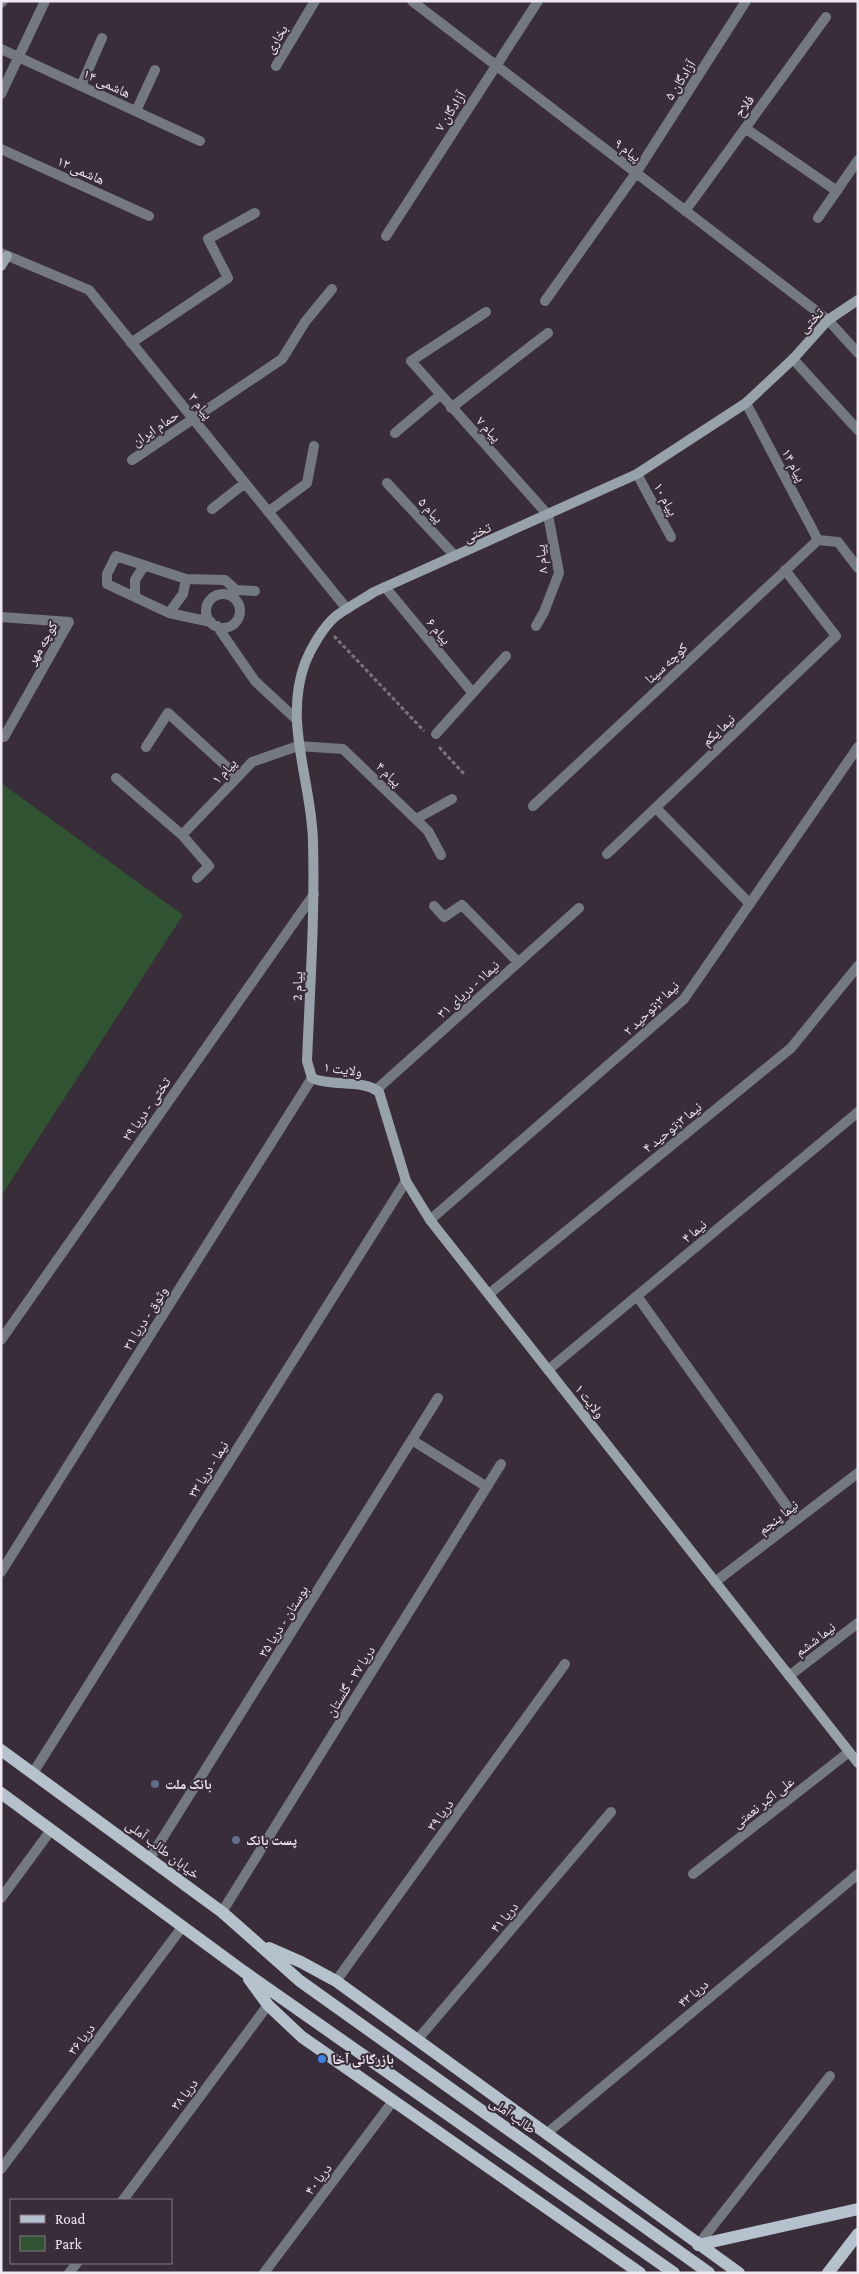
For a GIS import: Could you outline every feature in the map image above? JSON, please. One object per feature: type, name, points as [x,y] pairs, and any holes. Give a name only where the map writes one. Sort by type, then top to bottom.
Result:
[{"type":"main road","name":"خیابان طالب آملی","points":[[1,1750],[222,1912],[300,1980]]},
{"type":"main road","points":[[1,1793],[243,1971],[621,2234],[674,2273]]},
{"type":"main road","points":[[259,1944],[301,1962],[336,1982],[418,2039],[739,2273]]},
{"type":"main road","points":[[243,1971],[268,2005],[302,2037],[636,2270],[656,2266],[668,2255],[671,2248],[671,2233],[664,2220]]},
{"type":"main road","name":"طالب آملی","points":[[300,1980],[500,2125],[634,2217],[710,2273]]},
{"type":"main road","points":[[698,2244],[858,2209]]},
{"type":"main road","points":[[828,2273],[858,2234]]},
{"type":"street","points":[[1,94],[46,1]]},
{"type":"street","name":"بخاری","points":[[276,66],[315,1]]},
{"type":"street","name":"پیام ۹","points":[[412,1],[828,320],[858,353]]},
{"type":"street","name":"آزادگان ۷","points":[[386,236],[538,1]]},
{"type":"street","name":"آزادگان ۵","points":[[544,300],[636,174],[746,1]]},
{"type":"street","name":"فلاح","points":[[685,211],[826,17]]},
{"type":"street","points":[[81,86],[102,38]]},
{"type":"street","name":"هاشمی ۱۴","points":[[1,49],[200,141]]},
{"type":"street","points":[[136,111],[155,70]]},
{"type":"street","points":[[745,128],[837,191]]},
{"type":"street","name":"هاشمی ۱۲","points":[[1,149],[149,216]]},
{"type":"street","points":[[818,218],[858,160]]},
{"type":"street","points":[[131,343],[228,278],[208,239],[255,213]]},
{"type":"street","points":[[1,266],[4,254]]},
{"type":"street","name":"پيام ۳","points":[[4,254],[89,290],[348,609]]},
{"type":"street","name":"حمام ایران","points":[[132,460],[282,359],[305,322],[332,289]]},
{"type":"street","name":"تختی","points":[[314,894],[311,818],[306,781],[298,746],[296,719],[305,663],[314,646],[335,617],[385,587],[638,474],[746,403],[793,359],[828,320],[858,300]]},
{"type":"street","name":"پیام ۷","points":[[486,312],[411,361],[548,515]]},
{"type":"street","points":[[451,408],[548,333]]},
{"type":"street","points":[[793,359],[858,430]]},
{"type":"street","points":[[396,433],[440,395]]},
{"type":"street","name":"پیام ۱۴","points":[[746,403],[818,540]]},
{"type":"street","points":[[268,512],[307,483],[314,446]]},
{"type":"street","name":"پیام ۱۰","points":[[638,474],[671,537]]},
{"type":"street","points":[[212,509],[245,483]]},
{"type":"street","name":"پیام ۵","points":[[387,483],[455,556]]},
{"type":"street","name":"پیام ۸","points":[[536,626],[544,612],[559,573],[548,515]]},
{"type":"street","points":[[818,540],[838,542],[858,568]]},
{"type":"street","name":"کوچه سینا","points":[[533,806],[818,540]]},
{"type":"street","points":[[116,556],[144,566],[186,579],[226,580],[241,607],[238,620],[227,628],[169,613],[107,584],[107,574],[116,556]]},
{"type":"street","points":[[135,597],[135,580],[144,566]]},
{"type":"street","name":"نیما یکم","points":[[656,808],[836,636],[785,570]]},
{"type":"street","points":[[169,613],[183,594],[186,579]]},
{"type":"street","name":"پیام ۶","points":[[385,587],[472,692]]},
{"type":"street","points":[[255,591],[220,593],[208,601],[206,614],[254,681],[296,719]]},
{"type":"street","name":"کوچه مهر","points":[[1,617],[70,622],[4,737]]},
{"type":"street","points":[[433,738],[506,656]]},
{"type":"street","points":[[146,747],[168,713],[238,777]]},
{"type":"street","name":"پیام ۱","points":[[182,835],[252,762],[298,746]]},
{"type":"street","name":"پیام ۴","points":[[298,746],[343,749],[428,830],[441,855]]},
{"type":"street","name":"نیما ۲;توحید ۲","points":[[430,1220],[684,999],[858,747]]},
{"type":"street","points":[[116,778],[182,835],[209,866],[196,878]]},
{"type":"street","points":[[416,819],[452,799]]},
{"type":"street","points":[[607,854],[656,808],[750,904]]},
{"type":"street","name":"پیام 2","points":[[312,1078],[307,1061],[314,894]]},
{"type":"street","name":"تختی - دریا ۲۹","points":[[1,1340],[314,894]]},
{"type":"street","points":[[434,906],[444,917],[462,905],[518,962]]},
{"type":"street","name":"نیما۱ - دریای ۳۱","points":[[376,1090],[579,908]]},
{"type":"street","name":"نیما ۳;توحید ۴","points":[[489,1294],[791,1048],[858,966]]},
{"type":"street","name":"ولایت ۱","points":[[312,1078],[322,1082],[370,1087],[380,1095],[406,1180],[430,1220],[858,1763]]},
{"type":"street","name":"وثوق - دریا ۳۱","points":[[1,1572],[312,1078]]},
{"type":"street","name":"نیما ۴","points":[[548,1370],[858,1112]]},
{"type":"street","name":"نیما - دریا ۳۳","points":[[33,1773],[406,1180]]},
{"type":"street","points":[[637,1296],[796,1519]]},
{"type":"street","name":"بوستان - دریا ۳۵","points":[[150,1858],[438,1398]]},
{"type":"street","points":[[412,1440],[487,1487]]},
{"type":"street","name":"دریا ۳۷ - گلستان","points":[[222,1912],[501,1464]]},
{"type":"street","name":"نیما پنجم","points":[[715,1582],[858,1473]]},
{"type":"street","name":"نیما ششم","points":[[789,1676],[858,1623]]},
{"type":"street","name":"دریا ۳۹","points":[[336,1982],[565,1664]]},
{"type":"street","name":"علی اکبر نعمتی","points":[[693,1874],[849,1752]]},
{"type":"street","name":"دریا ۴۱","points":[[418,2039],[611,1812]]},
{"type":"street","points":[[1,1898],[51,1830]]},
{"type":"street","name":"دریا ۴۳","points":[[546,2134],[858,1874]]},
{"type":"street","name":"دریا ۳۶","points":[[1,2169],[183,1926]]},
{"type":"street","name":"دریا ۳۸","points":[[124,2199],[268,2005]]},
{"type":"street","points":[[698,2244],[830,2076]]},
{"type":"street","name":"دریا ۴۰","points":[[264,2273],[393,2101]]},
{"type":"path","points":[[327,628],[433,738],[464,775]]},
{"type":"green space","points":[[1,783],[183,915],[1,1196]]},
{"type":"place","name":"بانک ملت","points":[[155,1784]]},
{"type":"place","name":"پست بانک","points":[[236,1840]]},
{"type":"place","name":"بازرگانی آخا","points":[[322,2059]]}]
